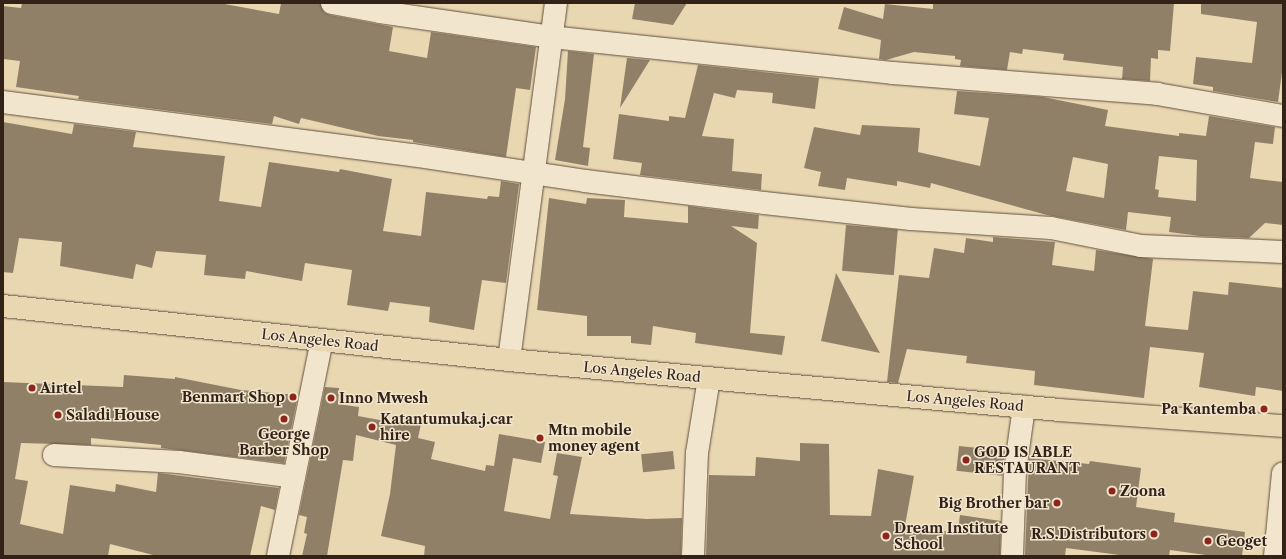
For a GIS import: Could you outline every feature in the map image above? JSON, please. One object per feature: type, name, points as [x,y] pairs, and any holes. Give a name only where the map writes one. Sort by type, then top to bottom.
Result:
[{"type":"main road","name":"Los Angeles Road","points":[[3,306],[509,360],[1024,406],[1283,426]]},
{"type":"street","points":[[332,3],[380,12],[551,37],[893,73],[1157,94],[1283,116]]},
{"type":"street","points":[[509,360],[556,3]]},
{"type":"street","points":[[3,102],[412,155],[533,174],[911,219],[1051,228],[1142,246],[1283,252]]},
{"type":"street","points":[[278,556],[322,340]]},
{"type":"street","points":[[693,556],[697,453],[709,378]]},
{"type":"street","points":[[1012,556],[1015,471],[1024,406]]},
{"type":"street","points":[[54,455],[179,462],[294,477]]},
{"type":"street","points":[[1275,556],[1283,473]]},
{"type":"building","points":[[22,3],[219,3],[279,14],[281,3],[320,3],[324,12],[330,15],[393,27],[389,51],[427,58],[431,32],[536,47],[530,90],[516,88],[506,157],[413,142],[413,140],[378,136],[301,118],[299,124],[274,116],[272,124],[78,99],[79,96],[16,87],[20,61],[3,59],[3,6],[21,8]]},
{"type":"building","points":[[635,3],[687,3],[673,25],[632,19]]},
{"type":"building","points":[[933,3],[1174,3],[1170,51],[1158,50],[1158,59],[1151,58],[1150,81],[1122,79],[1123,67],[1063,60],[1064,54],[1023,49],[1022,54],[1010,52],[1007,70],[960,66],[961,60],[955,59],[955,56],[914,52],[886,60],[879,59],[881,40],[838,29],[844,7],[883,19],[885,4],[933,9]]},
{"type":"building","points":[[1201,3],[1283,3],[1283,65],[1278,102],[1213,91],[1213,87],[1193,84],[1196,57],[1252,63],[1257,22],[1201,14]]},
{"type":"building","points":[[568,51],[594,54],[583,147],[590,148],[588,166],[555,160],[565,99]]},
{"type":"building","points":[[627,58],[650,60],[620,108]]},
{"type":"building","points":[[698,65],[819,78],[815,109],[772,103],[773,93],[737,90],[735,98],[714,93],[702,136],[734,139],[732,171],[762,174],[761,190],[640,175],[642,163],[613,159],[619,114],[669,121],[669,116],[685,118]]},
{"type":"building","points":[[957,91],[1043,97],[1108,110],[1105,126],[1179,136],[1179,133],[1206,136],[1209,116],[1275,127],[1273,144],[1255,142],[1250,178],[1283,182],[1283,225],[1265,223],[1249,238],[1200,236],[1169,232],[1171,217],[1128,212],[1126,230],[1047,215],[931,183],[930,188],[897,181],[897,186],[847,178],[845,190],[818,186],[821,172],[804,168],[814,127],[860,135],[862,125],[920,128],[918,152],[980,166],[989,118],[954,114]],"holes":[[[1159,156],[1197,160],[1196,201],[1158,197],[1159,190],[1155,189]],[[1073,157],[1108,164],[1104,198],[1066,191]]]},
{"type":"building","points":[[3,122],[72,134],[74,124],[136,132],[133,147],[225,156],[219,201],[261,207],[269,162],[339,172],[340,169],[392,179],[383,231],[421,236],[426,192],[487,199],[488,196],[499,197],[501,181],[519,184],[506,283],[482,280],[474,330],[429,322],[430,307],[390,302],[388,311],[347,305],[352,270],[305,263],[302,281],[246,271],[245,279],[204,275],[206,255],[156,251],[152,268],[136,264],[133,279],[60,266],[62,242],[19,238],[13,273],[3,272]]},
{"type":"building","points":[[549,198],[586,204],[587,198],[625,200],[624,217],[688,223],[688,206],[759,215],[758,229],[731,226],[757,243],[750,333],[785,336],[782,355],[695,343],[696,333],[653,326],[651,345],[631,343],[631,336],[587,336],[587,316],[537,310]]},
{"type":"building","points":[[846,225],[898,230],[894,275],[842,271]]},
{"type":"building","points":[[993,237],[1055,242],[1052,265],[1094,271],[1096,250],[1153,259],[1145,326],[1188,330],[1193,291],[1228,295],[1229,282],[1283,288],[1283,391],[1256,387],[1255,396],[1199,387],[1204,353],[1150,347],[1144,398],[1034,385],[1035,371],[966,363],[967,356],[907,349],[898,383],[887,382],[899,275],[929,278],[934,248],[964,253],[966,238],[993,242]]},
{"type":"building","points":[[836,273],[880,353],[821,341]]},
{"type":"building","points":[[124,375],[175,379],[175,377],[241,390],[298,395],[284,463],[161,448],[161,445],[91,438],[91,445],[21,443],[15,479],[28,481],[20,524],[63,534],[70,485],[115,492],[116,484],[156,492],[158,473],[279,488],[275,510],[261,506],[250,556],[157,556],[110,544],[108,556],[3,556],[3,382],[123,387]]},
{"type":"building","points":[[325,387],[339,388],[338,404],[359,407],[358,416],[396,423],[397,418],[421,424],[418,438],[435,442],[431,459],[485,471],[486,465],[494,466],[499,434],[545,442],[541,463],[513,458],[504,511],[550,519],[558,476],[553,475],[557,453],[582,457],[570,514],[647,519],[682,518],[681,556],[424,556],[425,546],[381,536],[390,494],[396,445],[356,435],[353,461],[343,460],[327,556],[302,556],[307,534],[304,533],[307,517],[299,515]]},
{"type":"building","points":[[800,443],[829,444],[830,515],[871,516],[878,469],[914,476],[904,531],[958,531],[960,515],[1001,521],[1000,556],[706,556],[709,475],[755,476],[756,457],[800,461]]},
{"type":"building","points":[[959,446],[1005,451],[1002,476],[956,471]]},
{"type":"building","points":[[673,451],[675,469],[643,472],[641,454]]},
{"type":"building","points":[[1029,458],[1089,464],[1090,461],[1141,468],[1136,507],[1175,513],[1174,522],[1245,532],[1242,556],[1213,556],[1170,550],[1169,556],[1127,556],[1066,548],[1065,556],[1025,556]]},
{"type":"place","name":"Airtel","points":[[32,388]]},
{"type":"place","name":"Benmart Shop","points":[[293,397]]},
{"type":"place","name":"Inno Mwesh","points":[[331,398]]},
{"type":"place","name":"Pa Kantemba","points":[[1264,409]]},
{"type":"place","name":"Saladi House","points":[[58,415]]},
{"type":"place","name":"George Barber Shop","points":[[284,419]]},
{"type":"place","name":"Katantumuka.j.car hire","points":[[372,427]]},
{"type":"place","name":"Mtn mobile money agent","points":[[540,438]]},
{"type":"place","name":"GOD IS ABLE RESTAURANT","points":[[966,460]]},
{"type":"place","name":"Zoona","points":[[1112,491]]},
{"type":"place","name":"Big Brother bar","points":[[1057,503]]},
{"type":"place","name":"R.S.Distributors","points":[[1154,534]]},
{"type":"place","name":"Dream Institute School","points":[[886,536]]},
{"type":"place","name":"Geoget","points":[[1208,541]]}]
